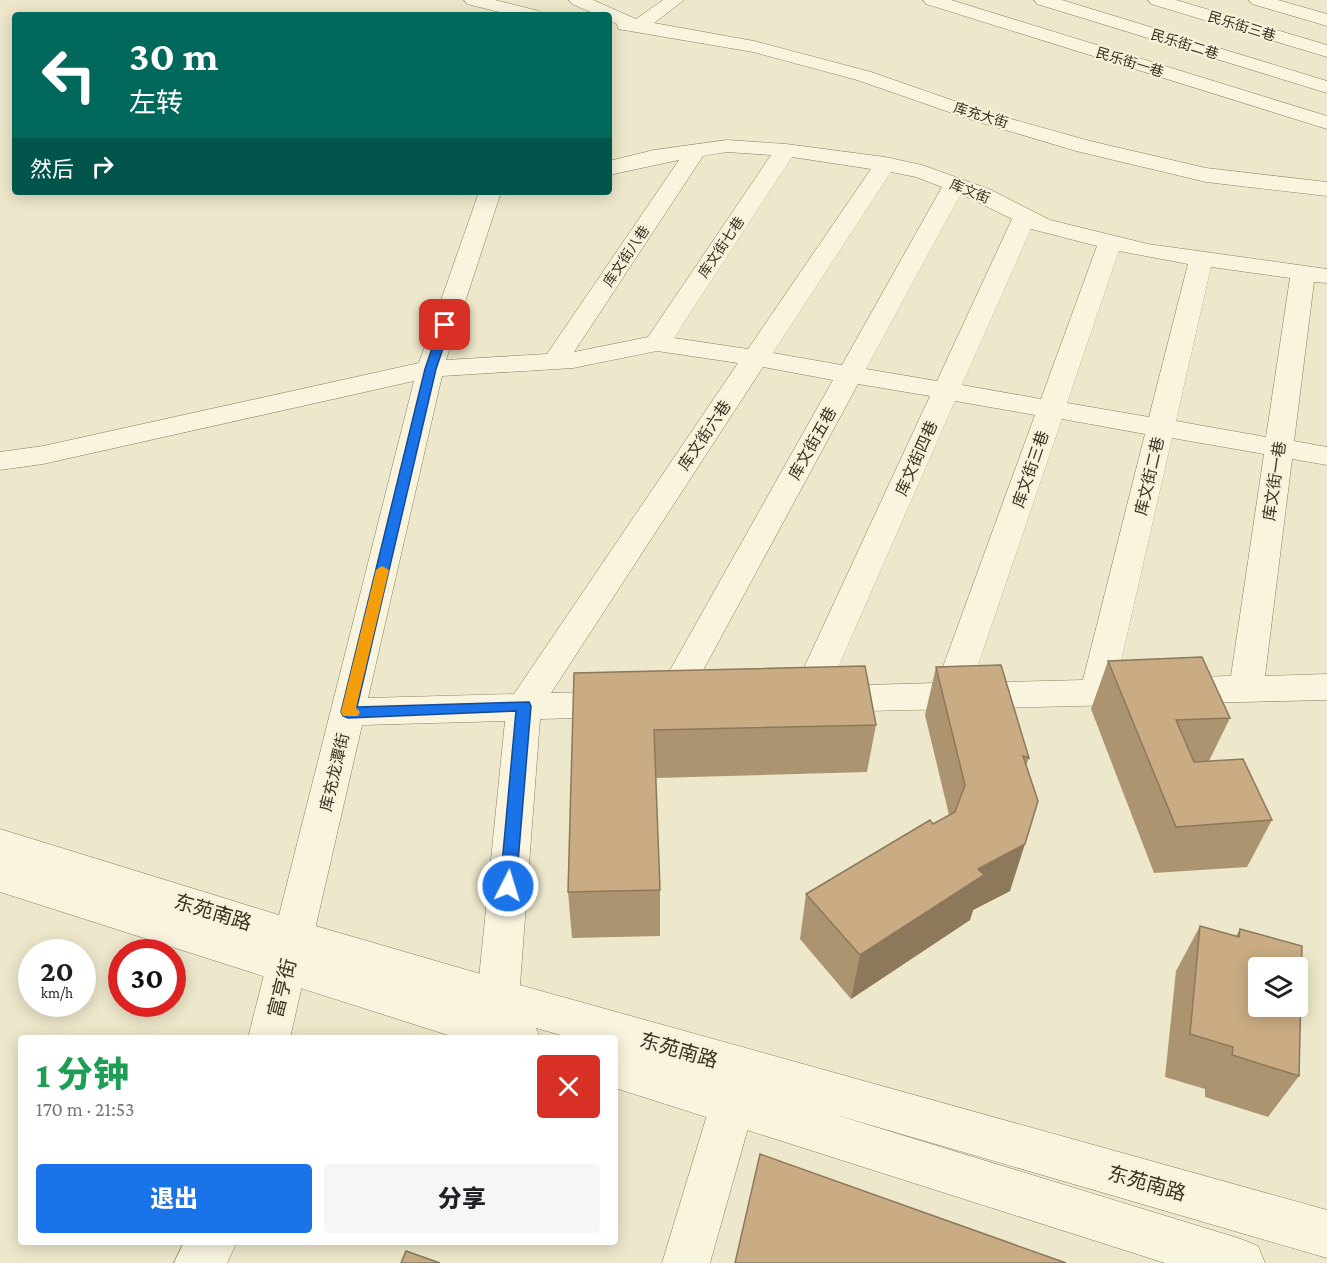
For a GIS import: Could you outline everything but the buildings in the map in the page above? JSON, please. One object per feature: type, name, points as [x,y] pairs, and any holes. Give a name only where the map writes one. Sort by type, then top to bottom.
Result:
[{"type":"street","points":[[473,0],[521,12]]},
{"type":"street","points":[[638,26],[675,0]]},
{"type":"street","name":"民乐街一巷","points":[[932,0],[1327,123]]},
{"type":"street","points":[[1009,24],[1047,0]]},
{"type":"street","name":"民乐街二巷","points":[[1047,0],[1327,87]]},
{"type":"street","name":"民乐街三巷","points":[[1157,0],[1327,51]]},
{"type":"street","points":[[1258,0],[1327,20]]},
{"type":"street","points":[[567,12],[579,1]]},
{"type":"street","name":"库充大街","points":[[579,1],[605,12]]},
{"type":"street","name":"库充大街","points":[[612,15],[638,26]]},
{"type":"street","name":"库充大街","points":[[612,24],[638,26],[754,47],[864,76],[1021,128],[1195,172],[1327,189]]},
{"type":"street","name":"库文街","points":[[612,167],[654,156],[727,146],[786,150],[885,164],[922,172],[981,194],[1042,225],[1148,251],[1315,275]]},
{"type":"street","name":"库文街八巷","points":[[555,361],[696,150]]},
{"type":"street","name":"库文街七巷","points":[[657,343],[786,150]]},
{"type":"street","name":"库文街六巷","points":[[524,706],[885,164]]},
{"type":"street","name":"库文街五巷","points":[[669,702],[955,184]]},
{"type":"street","name":"库充龙潭街","points":[[295,938],[430,369],[489,195]]},
{"type":"street","name":"库文街四巷","points":[[806,700],[1025,216]]},
{"type":"street","name":"库文街三巷","points":[[950,696],[1110,242]]},
{"type":"street","name":"库文街二巷","points":[[1097,693],[1201,259]]},
{"type":"street","name":"库文街一巷","points":[[1246,689],[1279,448],[1315,275]]},
{"type":"street","points":[[0,461],[43,455],[430,369],[573,360],[657,343],[1327,456]]},
{"type":"street","points":[[772,700],[1327,687]]},
{"type":"street","points":[[348,712],[703,702]]},
{"type":"street","points":[[498,998],[524,706]]},
{"type":"street","name":"东苑南路","points":[[0,845],[295,938],[498,998],[1327,1234]]},
{"type":"street","name":"东苑南路","points":[[0,876],[509,1035]]},
{"type":"street","name":"富亨街","points":[[270,1035],[295,938]]},
{"type":"street","points":[[686,1263],[743,1068]]},
{"type":"street","name":"东苑南路","points":[[618,1069],[1241,1263]]},
{"type":"street","points":[[198,1263],[211,1245]]},
{"type":"slow traffic","points":[[353,712],[348,712],[382,570]]},
{"type":"route","points":[[445,325],[430,369],[348,712],[524,706],[508,886]]}]
